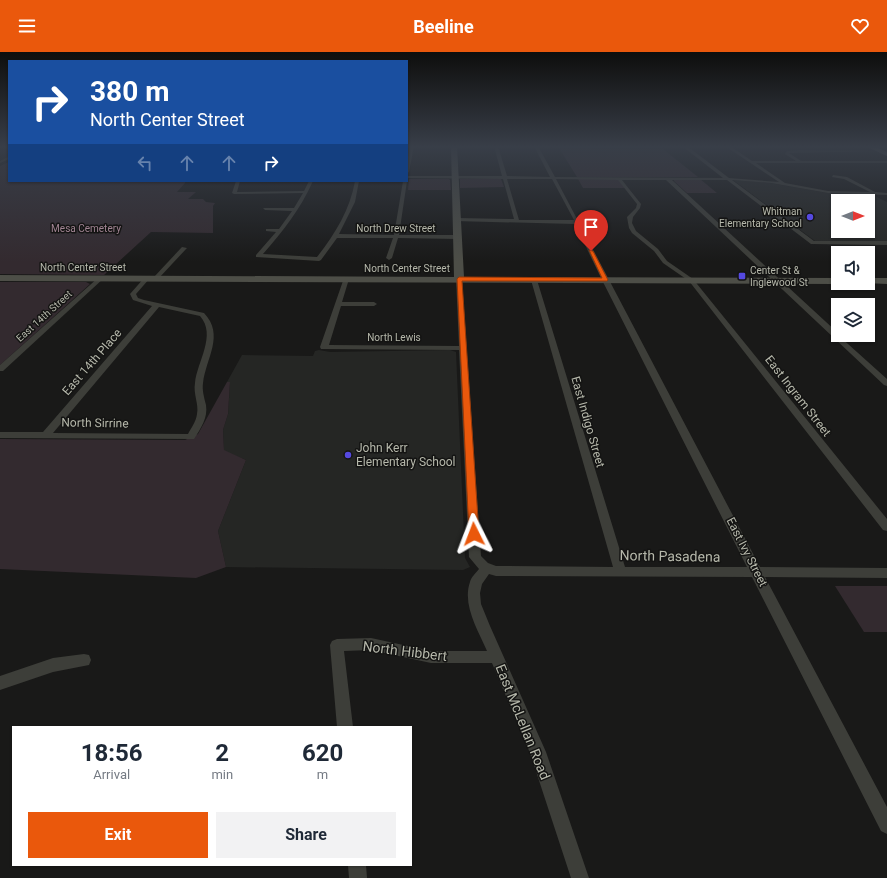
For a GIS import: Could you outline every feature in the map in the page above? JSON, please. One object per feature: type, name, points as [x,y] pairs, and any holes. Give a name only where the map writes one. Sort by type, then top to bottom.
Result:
[{"type":"street","points":[[237,185],[234,193],[306,192]]},
{"type":"street","points":[[309,185],[296,210],[281,231],[258,256],[319,260],[342,226],[357,185]]},
{"type":"street","points":[[389,258],[396,237],[405,185]]},
{"type":"street","points":[[456,185],[459,279],[475,557],[482,566]]},
{"type":"street","points":[[506,185],[517,221]]},
{"type":"street","name":"East Ivy Street","points":[[556,185],[577,222],[605,280],[887,825]]},
{"type":"street","name":"East Ingram Street","points":[[624,185],[639,204],[638,208],[630,217],[631,227],[640,238],[654,249],[664,262],[685,274],[691,280],[887,527]]},
{"type":"street","points":[[674,185],[887,383]]},
{"type":"street","points":[[736,185],[813,243],[887,243]]},
{"type":"street","points":[[784,185],[828,192],[887,194]]},
{"type":"street","points":[[857,185],[887,200]]},
{"type":"street","points":[[265,210],[296,210]]},
{"type":"street","points":[[457,220],[577,222]]},
{"type":"street","points":[[268,230],[281,231]]},
{"type":"street","name":"North Drew Street","points":[[335,236],[458,237]]},
{"type":"street","points":[[157,305],[135,299],[133,294],[184,248]]},
{"type":"street","name":"North Center Street","points":[[0,278],[831,281]]},
{"type":"street","name":"East 14th Street","points":[[0,369],[101,278]]},
{"type":"street","points":[[346,279],[338,304],[374,304]]},
{"type":"street","name":"East Indigo Street","points":[[534,280],[620,571]]},
{"type":"street","points":[[875,281],[887,281]]},
{"type":"street","name":"North Lewis","points":[[338,304],[324,347],[464,348]]},
{"type":"street","name":"East 14th Place","points":[[45,436],[157,305]]},
{"type":"street","name":"North Sirrine","points":[[0,435],[191,437],[202,417],[202,407],[198,394],[198,381],[210,345],[209,322],[207,317],[202,314],[157,305]]},
{"type":"street","name":"North Pasadena","points":[[482,566],[496,571],[887,573]]},
{"type":"street","name":"East McLellan Road","points":[[482,566],[476,582],[474,593],[475,604],[538,752],[580,878]]},
{"type":"street","name":"North Hibbert","points":[[345,726],[337,645],[371,644],[431,657],[497,658]]},
{"type":"street","points":[[0,683],[53,665],[84,660]]},
{"type":"street","points":[[357,866],[358,878]]},
{"type":"shaded area","name":"Whitman Elementary School","points":[[739,185],[779,185],[828,193],[850,194],[831,194],[831,238],[875,238],[875,196],[887,202],[887,241],[815,241]]},
{"type":"shaded area","name":"John Kerr Elementary School","points":[[319,350],[330,352],[450,350],[456,352],[465,558],[470,567],[463,570],[226,567],[218,531],[246,460],[224,451],[223,430],[228,414],[230,382],[227,382],[242,355],[313,356],[315,351]]},
{"type":"green space","name":"Mesa Cemetery","points":[[0,185],[184,185],[177,192],[196,192],[188,199],[203,199],[206,202],[215,203],[213,206],[213,233],[151,232],[104,275],[0,274]]},
{"type":"green space","points":[[408,185],[450,185],[451,190],[408,190]]},
{"type":"green space","points":[[460,185],[503,185],[504,187],[460,188]]},
{"type":"green space","points":[[581,185],[622,185],[625,188],[583,188]]},
{"type":"green space","points":[[678,185],[707,185],[717,193],[687,193]]},
{"type":"green space","points":[[0,282],[86,282],[90,284],[0,365]]},
{"type":"green space","points":[[227,382],[230,382],[228,414],[223,430],[224,450],[246,460],[218,531],[226,567],[196,578],[0,569],[0,439],[185,440],[198,434]]},
{"type":"green space","points":[[835,586],[887,586],[887,632],[864,632]]},
{"type":"place","name":"Whitman Elementary School","points":[[810,217]]},
{"type":"place","name":"Center St & Inglewood St","points":[[742,276]]},
{"type":"place","name":"John Kerr Elementary School","points":[[348,455]]},
{"type":"route","points":[[474,534],[459,279],[605,280],[591,251]]}]
